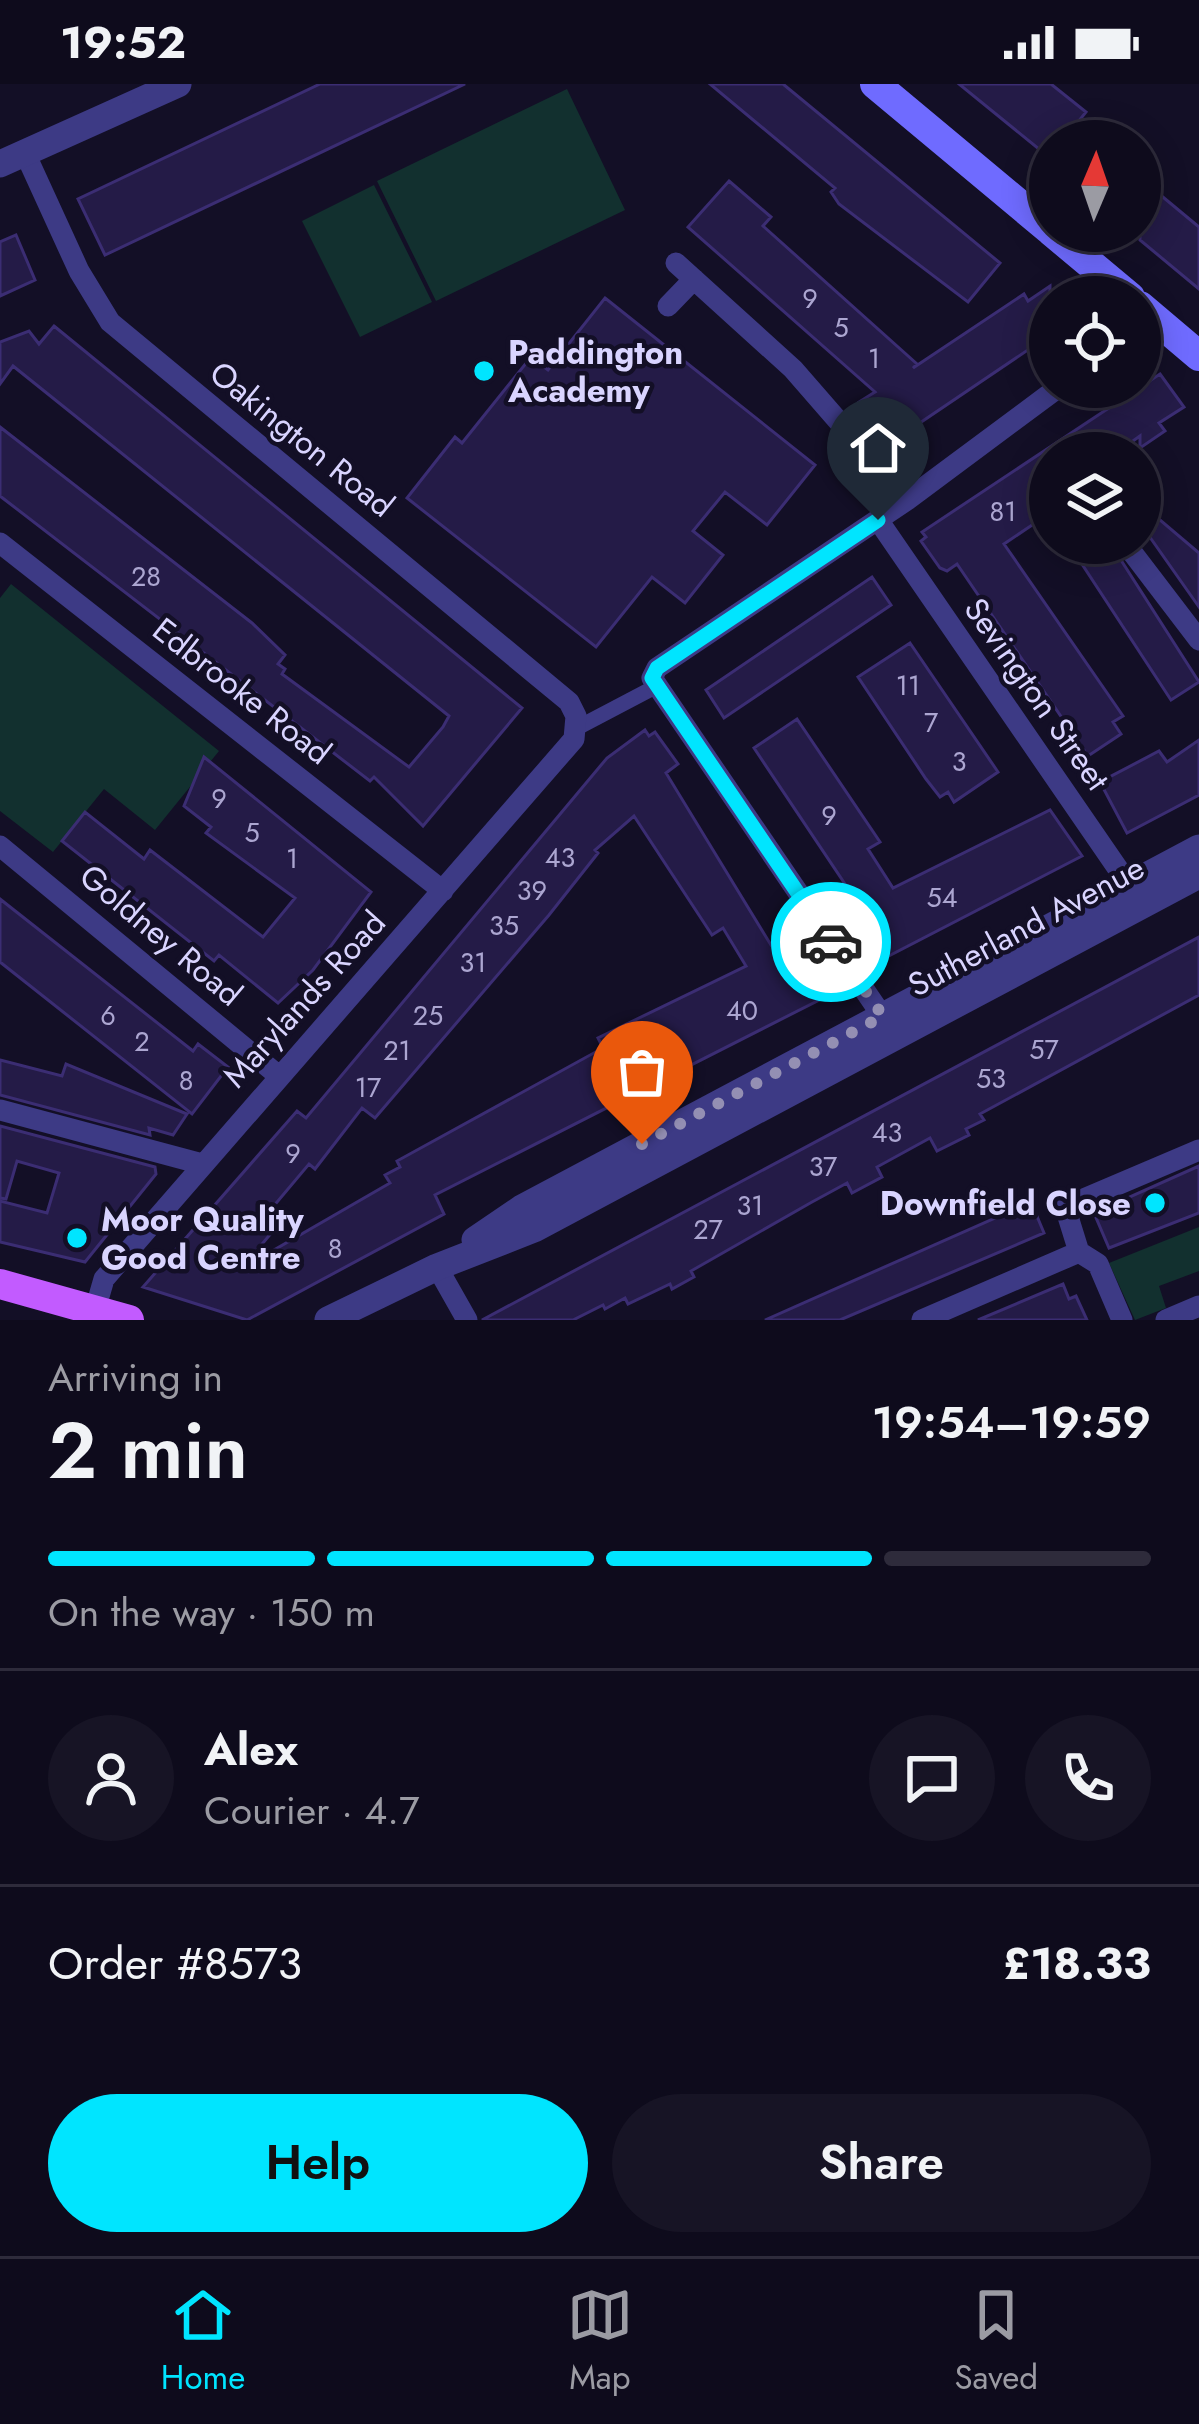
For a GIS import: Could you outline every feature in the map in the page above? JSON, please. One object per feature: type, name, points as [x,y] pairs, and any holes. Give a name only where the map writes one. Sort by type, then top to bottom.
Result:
[{"type":"main road","points":[[875,84],[1029,213]]},
{"type":"main road","points":[[1074,252],[1101,276]]},
{"type":"main road","points":[[1161,327],[1199,356]]},
{"type":"main road","points":[[0,1284],[129,1320]]},
{"type":"street","points":[[13,158],[178,84]]},
{"type":"street","name":"Oakington Road","points":[[13,158],[110,322],[569,702],[576,733]]},
{"type":"street","points":[[676,263],[793,369],[907,500]]},
{"type":"street","points":[[668,306],[694,279]]},
{"type":"street","name":"Marylands Road","points":[[94,1310],[104,1280],[576,733],[1031,408]]},
{"type":"street","name":"Sevington Street","points":[[878,520],[1136,895]]},
{"type":"street","name":"Edbrooke Road","points":[[0,543],[443,891]]},
{"type":"street","points":[[1140,564],[1199,640]]},
{"type":"street","points":[[656,678],[889,1027]]},
{"type":"street","name":"Goldney Road","points":[[0,846],[279,1076]]},
{"type":"street","name":"Sutherland Avenue","points":[[328,1320],[437,1267],[522,1208],[889,1027],[1136,895],[1199,848]]},
{"type":"street","name":"Sutherland Avenue","points":[[1136,895],[1199,875]]},
{"type":"street","points":[[0,1110],[202,1164]]},
{"type":"street","points":[[1122,1320],[1098,1264],[1079,1252],[1065,1208],[1199,1150]]},
{"type":"street","points":[[922,1320],[1079,1252]]},
{"type":"street","points":[[437,1267],[467,1320]]},
{"type":"street","points":[[1166,1320],[1199,1306]]},
{"type":"green space","points":[[567,89],[625,210],[436,301],[377,181]]},
{"type":"green space","points":[[374,185],[432,302],[360,337],[302,221]]},
{"type":"green space","points":[[11,584],[219,751],[155,830],[104,789],[53,852],[0,811],[0,598]]},
{"type":"green space","points":[[1199,1227],[1199,1271],[1159,1286],[1166,1308],[1135,1320],[1109,1263]]},
{"type":"building","points":[[320,84],[465,84],[105,255],[78,199]]},
{"type":"building","points":[[710,84],[783,84],[1000,263],[968,302],[839,204],[831,192],[835,188]]},
{"type":"building","points":[[959,84],[1051,84],[1086,112],[1080,120],[1029,120],[1029,141]]},
{"type":"building","points":[[729,181],[771,217],[763,226],[917,364],[913,368],[1024,294],[1029,300],[1029,349],[899,437],[893,431],[888,434],[859,402],[875,392],[688,227]]},
{"type":"building","points":[[1161,195],[1199,227],[1199,289],[1154,252],[1161,252]]},
{"type":"building","points":[[16,235],[35,280],[0,296],[0,242]]},
{"type":"building","points":[[605,298],[815,465],[767,525],[725,492],[693,531],[723,555],[685,603],[652,577],[596,647],[407,498],[455,437],[462,443],[531,357],[548,370]]},
{"type":"building","points":[[54,326],[522,708],[423,826],[374,777],[370,781],[0,496],[0,427],[252,623],[285,655],[278,664],[285,669],[282,674],[409,767],[449,716],[13,366],[0,384],[0,342],[29,331],[39,344]]},
{"type":"building","points":[[1161,375],[1184,407],[1159,423],[1165,431],[1161,434],[1073,432],[1109,408],[1161,408]]},
{"type":"building","points":[[1029,461],[1029,527],[1004,544],[1123,716],[1113,722],[1121,734],[1088,756],[957,564],[947,571],[940,568],[921,541],[926,537],[922,532]]},
{"type":"building","points":[[1161,521],[1199,553],[1199,607],[1161,553]]},
{"type":"building","points":[[1082,564],[1123,564],[1199,682],[1171,700]]},
{"type":"building","points":[[872,577],[891,605],[724,718],[706,690]]},
{"type":"building","points":[[910,643],[998,772],[954,802],[948,792],[940,797],[926,779],[858,677]]},
{"type":"building","points":[[797,719],[880,842],[868,849],[893,888],[1050,810],[1082,856],[877,962],[862,938],[869,934],[855,907],[859,905],[754,748]]},
{"type":"building","points":[[645,730],[649,736],[655,732],[678,764],[666,773],[771,945],[796,933],[829,995],[435,1195],[444,1214],[247,1320],[143,1287],[297,1111],[306,1118],[607,758]],"holes":[[[634,816],[712,935],[723,928],[746,966],[598,1038],[603,1048],[397,1161],[400,1167],[385,1175],[390,1183],[241,1269],[284,1218],[272,1208],[309,1164],[315,1169],[362,1108],[375,1118],[549,915],[598,853],[595,850]]]},
{"type":"building","points":[[1199,740],[1199,795],[1127,833],[1100,782],[1159,751],[1167,762]]},
{"type":"building","points":[[204,757],[371,892],[313,970],[278,1003],[219,955],[214,961],[62,841],[85,812],[144,859],[150,850],[263,937],[295,898],[206,833],[211,827],[184,806]]},
{"type":"building","points":[[0,899],[193,1051],[198,1044],[228,1067],[192,1114],[0,962]]},
{"type":"building","points":[[1199,937],[1199,995],[980,1114],[984,1120],[966,1129],[969,1135],[937,1151],[930,1138],[877,1167],[882,1177],[852,1193],[847,1183],[691,1271],[694,1277],[672,1289],[670,1284],[628,1304],[625,1298],[573,1320],[482,1320]]},
{"type":"building","points":[[0,1060],[62,1076],[66,1064],[187,1114],[173,1135],[149,1128],[150,1135],[0,1095]]},
{"type":"building","points":[[0,1126],[155,1167],[156,1174],[85,1262],[0,1242],[0,1201],[47,1213],[59,1173],[17,1161],[6,1199],[0,1198]]},
{"type":"building","name":"Downfield Close","points":[[1199,1166],[1199,1213],[1109,1248],[1094,1213]]},
{"type":"building","points":[[1031,1202],[1044,1233],[840,1320],[765,1320]]},
{"type":"building","points":[[1063,1284],[1069,1299],[1076,1296],[1087,1320],[978,1320]]},
{"type":"way so far","points":[[642,1144],[883,1016],[831,942]]},
{"type":"place","name":"Paddington Academy","points":[[484,371]]},
{"type":"place","name":"Downfield Close","points":[[1155,1203]]},
{"type":"place","name":"Moor Quality Good Centre","points":[[77,1238]]},
{"type":"route","points":[[831,942],[652,678],[657,668],[878,520]]}]
